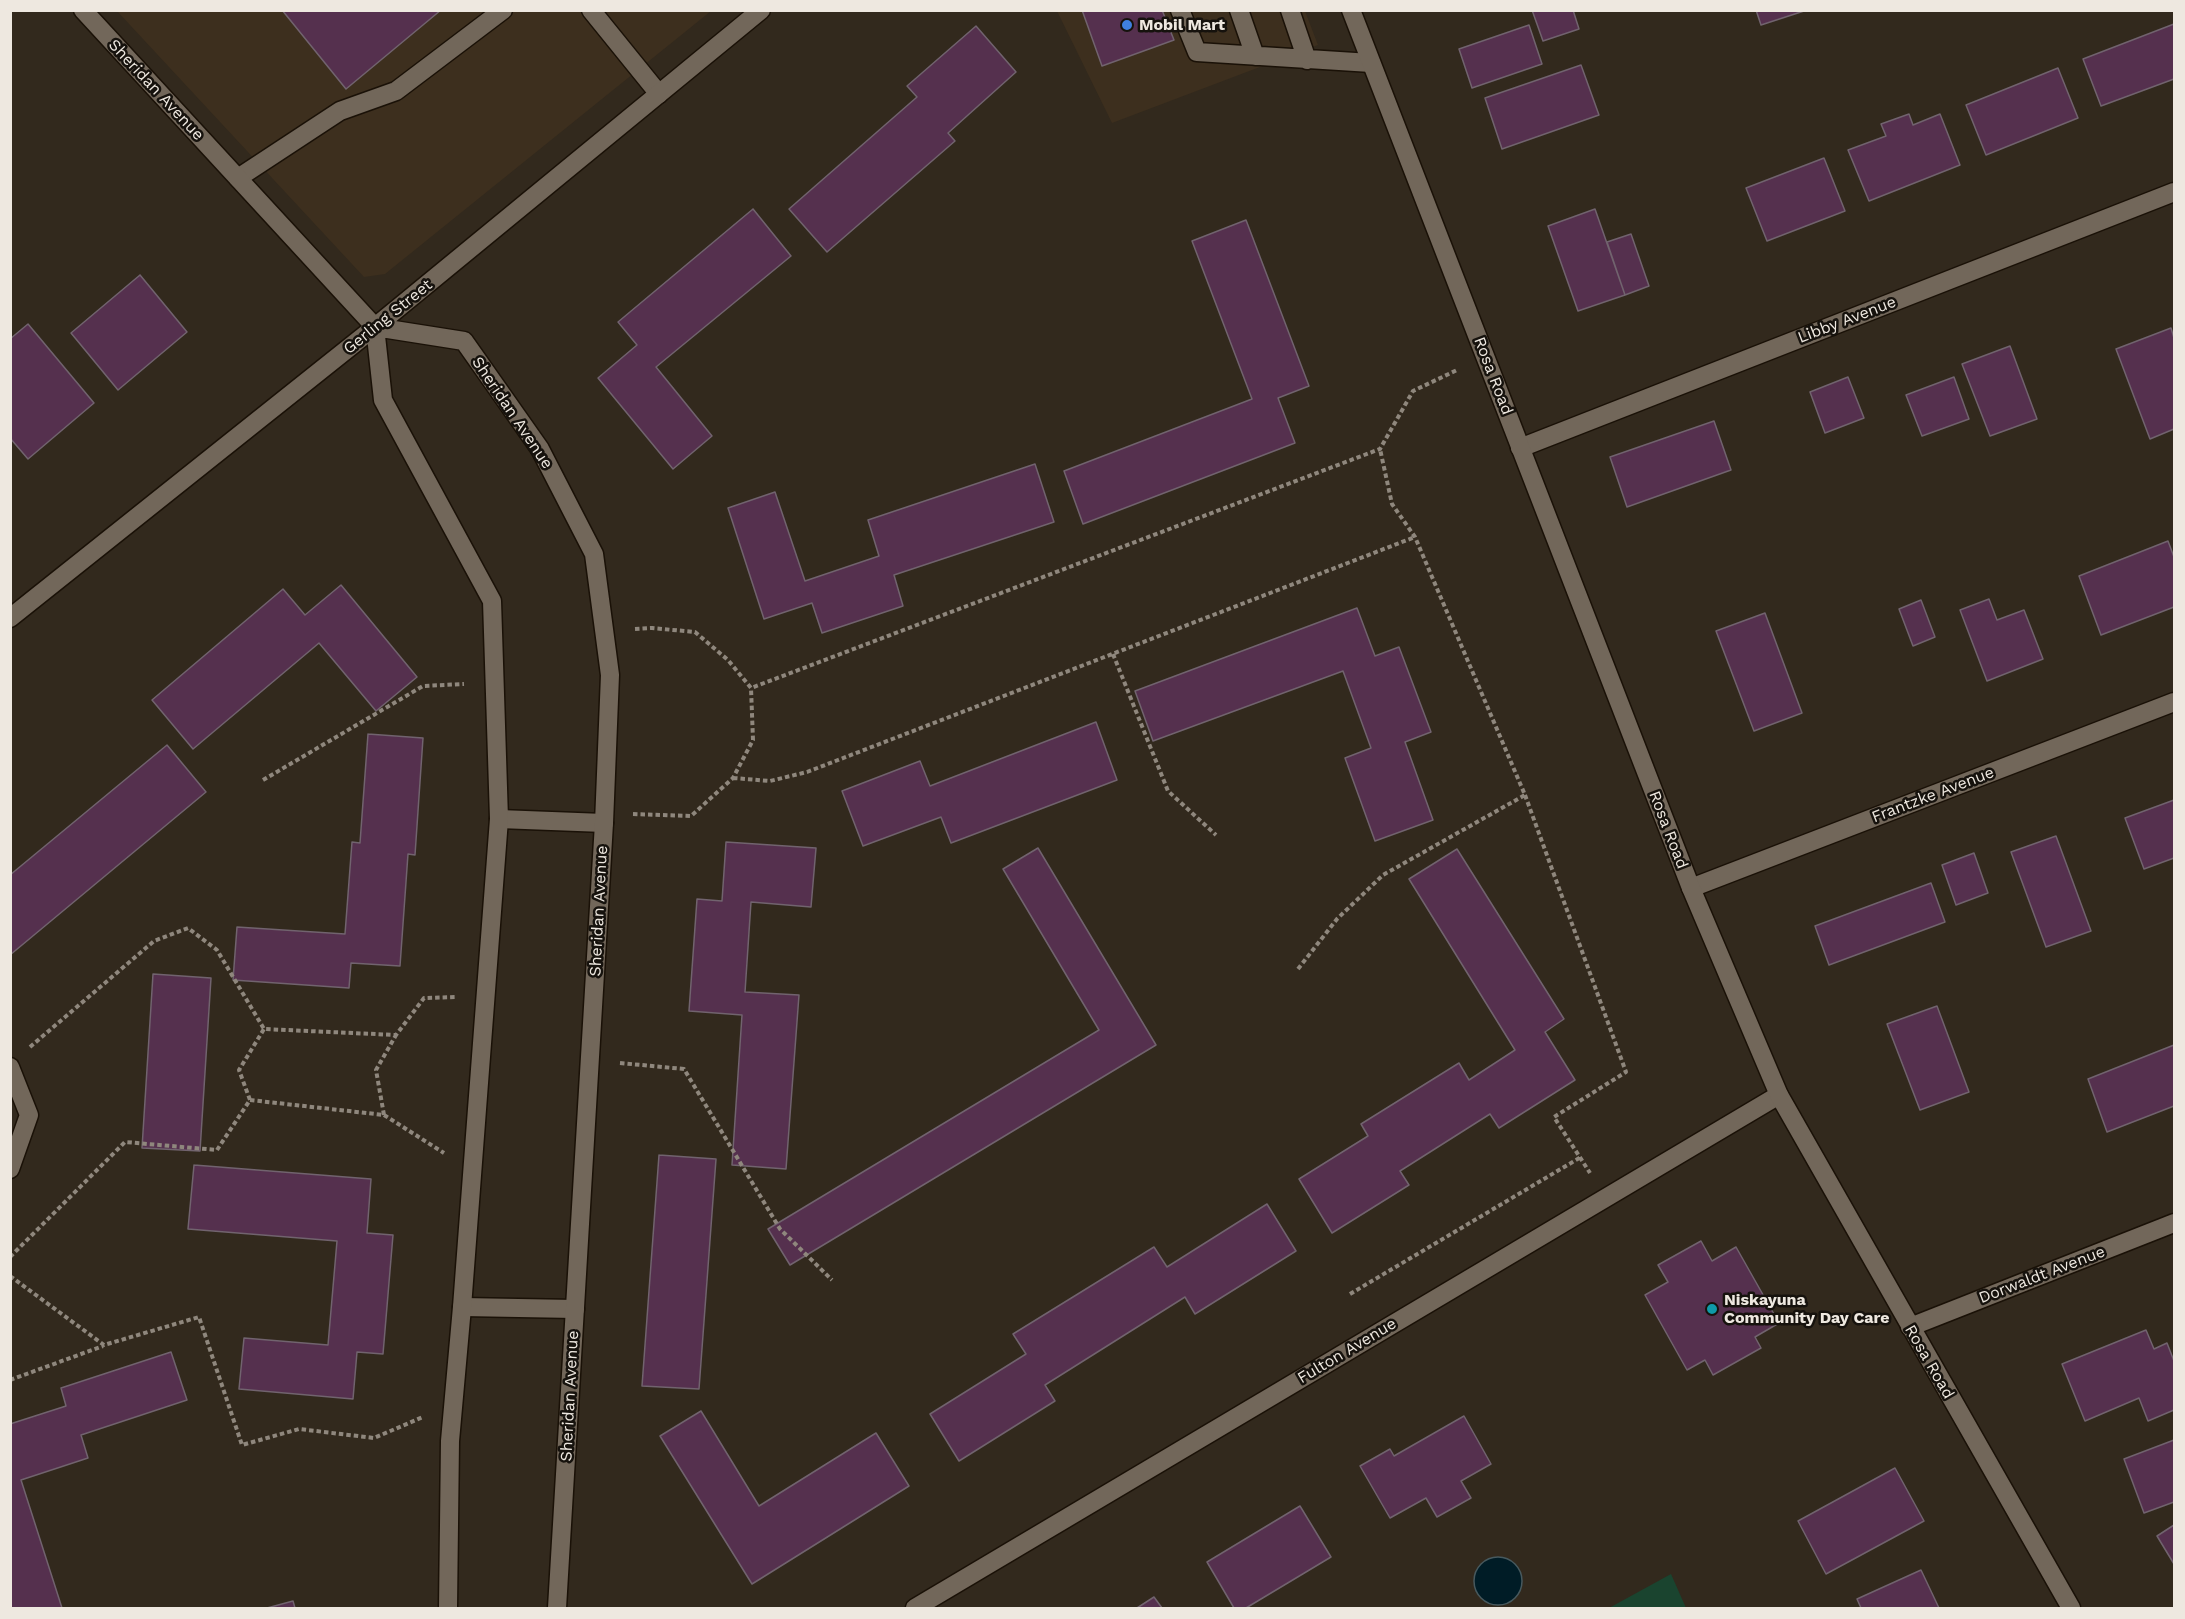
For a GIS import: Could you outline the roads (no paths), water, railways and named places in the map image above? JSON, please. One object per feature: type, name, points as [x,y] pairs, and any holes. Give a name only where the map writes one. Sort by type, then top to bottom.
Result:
[{"type":"street","name":"Sheridan Avenue","points":[[82,10],[375,327],[464,341],[540,449],[594,554],[610,675],[604,818],[557,1608]]},
{"type":"street","points":[[238,178],[340,111],[396,91],[503,10]]},
{"type":"street","points":[[591,10],[659,94]]},
{"type":"street","name":"Gerling Street","points":[[10,618],[375,327],[761,10]]},
{"type":"street","points":[[1180,10],[1197,52],[1371,63]]},
{"type":"street","points":[[1239,10],[1255,56]]},
{"type":"street","points":[[1290,10],[1307,60]]},
{"type":"street","name":"Rosa Road","points":[[1352,10],[1691,888],[1779,1095],[2071,1608]]},
{"type":"street","name":"Libby Avenue","points":[[1520,448],[2175,192]]},
{"type":"street","points":[[375,327],[383,400],[492,601],[499,819],[450,1441],[448,1608]]},
{"type":"street","name":"Frantzke Avenue","points":[[1691,888],[2175,702]]},
{"type":"street","points":[[499,819],[604,818]]},
{"type":"street","points":[[10,1067],[29,1115],[10,1169]]},
{"type":"street","name":"Fulton Avenue","points":[[915,1608],[1779,1095]]},
{"type":"street","name":"Dorwaldt Avenue","points":[[1910,1327],[2175,1223]]},
{"type":"street","points":[[462,1307],[575,1309]]},
{"type":"water","points":[[1498,1557],[1515,1564],[1522,1581],[1515,1598],[1498,1605],[1481,1598],[1474,1581],[1481,1564]]},
{"type":"place","name":"Mobil Mart","points":[[1127,25]]},
{"type":"place","name":"Niskayuna Community Day Care","points":[[1712,1309]]}]
